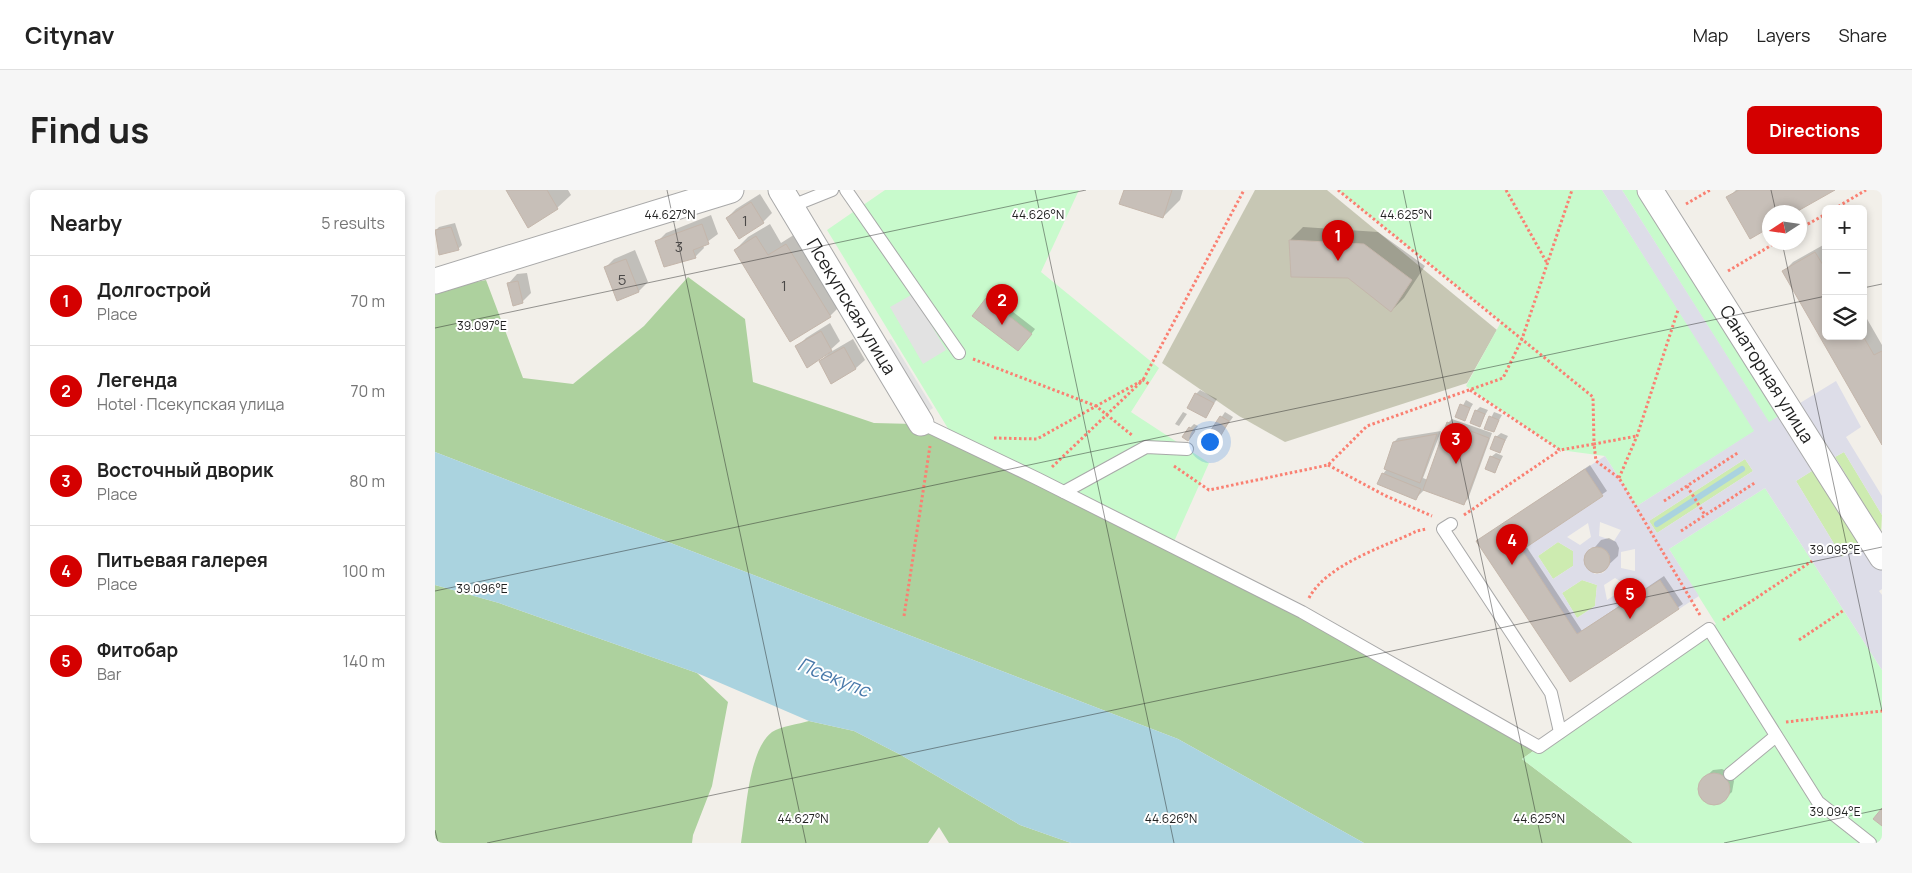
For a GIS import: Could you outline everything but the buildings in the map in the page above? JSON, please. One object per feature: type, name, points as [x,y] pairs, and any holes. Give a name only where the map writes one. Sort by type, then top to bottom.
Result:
[{"type":"street","points":[[435,281],[731,190]]},
{"type":"street","name":"Санаторная улица","points":[[1650,190],[1882,557]]},
{"type":"street","name":"Псекупская улица","points":[[787,198],[927,426]]},
{"type":"lane","points":[[787,198],[832,190]]},
{"type":"lane","points":[[846,190],[923,305],[959,353]]},
{"type":"lane","points":[[927,426],[1039,479],[1302,612],[1539,747],[1709,629],[1818,802],[1870,843]]},
{"type":"lane","points":[[1064,492],[1146,447],[1187,449]]},
{"type":"lane","points":[[1451,524],[1443,529],[1551,693],[1560,732]]},
{"type":"lane","points":[[1730,774],[1776,736]]},
{"type":"path","points":[[1039,479],[1143,380],[1244,190]]},
{"type":"path","points":[[1338,190],[1593,397],[1596,461],[1619,478],[1691,602]]},
{"type":"path","points":[[1506,190],[1547,263]]},
{"type":"path","points":[[959,353],[1096,406],[1146,447],[1209,490],[1329,465],[1367,426],[1503,378],[1522,339],[1572,190]]},
{"type":"path","points":[[1682,206],[1710,190]]},
{"type":"path","points":[[1842,205],[1866,190]]},
{"type":"path","points":[[1807,225],[1822,216]]},
{"type":"path","points":[[1726,272],[1763,250]]},
{"type":"path","points":[[1619,478],[1637,436],[1678,310]]},
{"type":"path","points":[[1143,380],[1149,384]]},
{"type":"path","points":[[993,438],[1037,439],[1143,380]]},
{"type":"path","points":[[1470,390],[1560,450]]},
{"type":"path","points":[[904,616],[927,426]]},
{"type":"path","points":[[1302,612],[1312,592],[1340,566],[1417,531],[1451,524],[1560,450],[1637,436]]},
{"type":"path","points":[[1664,501],[1739,452]]},
{"type":"path","points":[[1329,465],[1386,496],[1451,524]]},
{"type":"path","points":[[1681,531],[1756,482]]},
{"type":"path","points":[[1687,486],[1705,515]]},
{"type":"path","points":[[1709,629],[1812,561]]},
{"type":"path","points":[[1799,640],[1844,610]]},
{"type":"path","points":[[1769,724],[1882,711]]},
{"type":"shaded area","points":[[1255,190],[1327,190],[1497,330],[1467,383],[1285,442],[1239,416],[1162,363]]},
{"type":"shaded area","points":[[1602,190],[1622,190],[1769,422],[1836,381],[1861,427],[1846,437],[1882,496],[1882,515],[1844,452],[1835,457],[1882,533],[1882,589],[1879,591],[1882,595],[1882,670],[1765,488],[1669,549],[1699,596],[1679,609],[1660,580],[1577,634],[1522,550],[1603,496],[1585,469],[1605,456],[1637,506],[1754,431]],"holes":[[[1745,459],[1753,471],[1657,533],[1649,521]],[[1815,469],[1861,545],[1842,557],[1796,481]],[[1600,522],[1621,530],[1614,541],[1599,536]],[[1588,523],[1591,537],[1580,545],[1567,537]],[[1558,542],[1573,551],[1573,566],[1553,579],[1538,556]],[[1599,547],[1607,551],[1610,557],[1609,566],[1603,573],[1595,574],[1585,566],[1584,559],[1590,548]],[[1635,549],[1635,571],[1621,568],[1621,552]],[[1615,578],[1628,586],[1607,600],[1604,585]],[[1582,580],[1597,585],[1595,606],[1577,618],[1562,593]]]},
{"type":"shaded area","points":[[913,294],[946,350],[923,364],[890,307]]},
{"type":"shaded area","points":[[891,339],[933,408],[924,414],[882,344]]},
{"type":"green space","points":[[885,190],[1079,190],[1041,272],[1159,368],[1131,412],[1209,463],[1172,546],[952,435],[827,230]]},
{"type":"green space","points":[[1338,190],[1602,190],[1755,431],[1637,506],[1605,456],[1560,450],[1466,386],[1501,322]]},
{"type":"green space","points":[[1622,190],[1639,190],[1781,414],[1769,423]]},
{"type":"green space","points":[[688,277],[745,319],[753,382],[874,423],[914,424],[1302,612],[1539,747],[1522,759],[1633,843],[1364,843],[1178,739],[435,452],[435,290],[486,280],[523,378],[573,384],[644,326]]},
{"type":"green space","points":[[1844,452],[1882,515],[1881,534],[1835,457]]},
{"type":"green space","points":[[1745,459],[1753,471],[1657,533],[1649,521]]},
{"type":"green space","points":[[1815,469],[1861,545],[1842,557],[1796,481]]},
{"type":"green space","points":[[1765,488],[1882,670],[1882,843],[1633,843],[1522,759],[1716,624],[1669,549]]},
{"type":"green space","points":[[1558,542],[1573,551],[1573,566],[1553,579],[1538,556]]},
{"type":"green space","points":[[1582,580],[1597,585],[1595,606],[1577,618],[1562,593]]},
{"type":"green space","points":[[435,585],[499,603],[697,673],[728,702],[712,786],[693,835],[692,843],[435,843]]},
{"type":"green space","points":[[809,721],[854,731],[901,755],[1020,825],[1071,843],[949,843],[939,827],[928,843],[741,843],[749,784],[758,753],[764,741],[776,730]]},
{"type":"water","name":"Псекупс","points":[[435,452],[1178,739],[1364,843],[1071,843],[1020,825],[901,755],[854,731],[809,721],[697,673],[499,603],[435,585]]},
{"type":"waterway","points":[[1657,524],[1742,469]]},
{"type":"place","name":"Долгострой","points":[[1338,261]]},
{"type":"place","name":"Легенда","points":[[1002,325]]},
{"type":"place","name":"Восточный дворик","points":[[1456,464]]},
{"type":"place","name":"Питьевая галерея","points":[[1512,565]]},
{"type":"place","name":"Фитобар","points":[[1630,619]]}]
